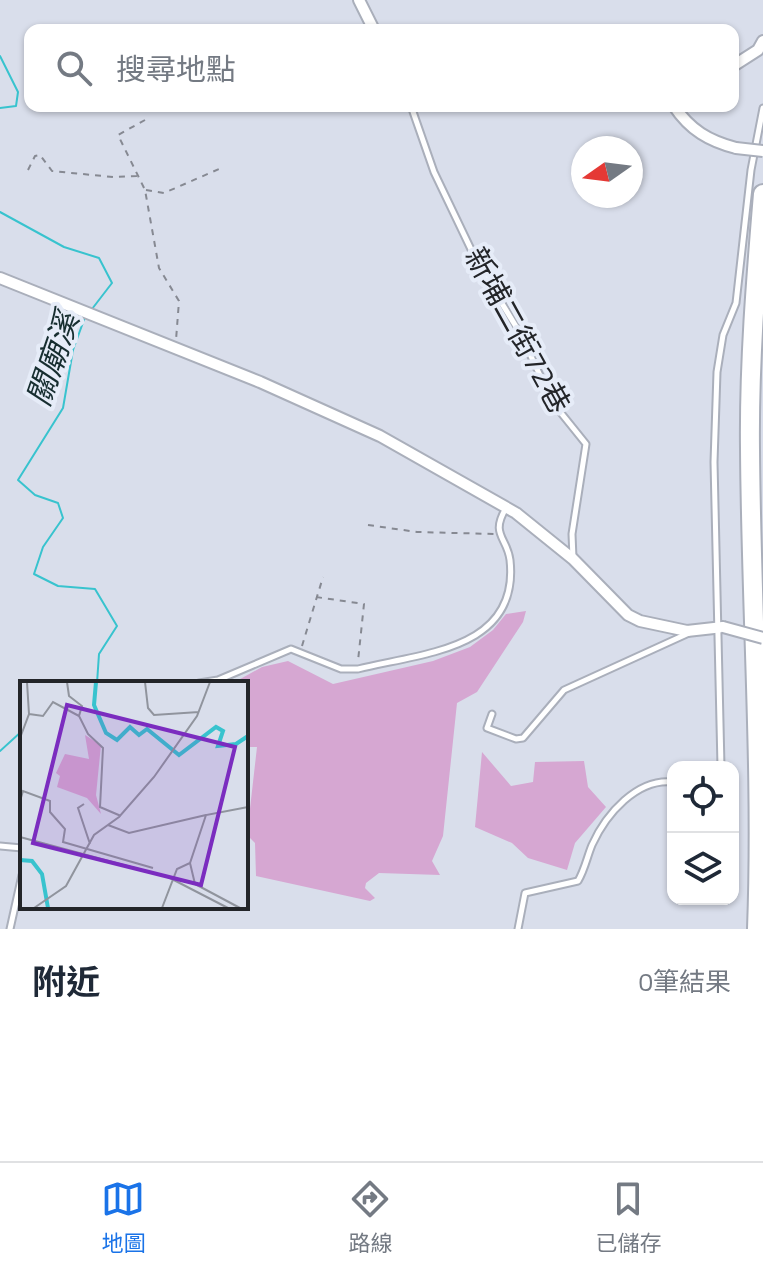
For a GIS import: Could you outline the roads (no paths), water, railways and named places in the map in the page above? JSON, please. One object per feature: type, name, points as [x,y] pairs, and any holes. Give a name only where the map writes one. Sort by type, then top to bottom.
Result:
[{"type":"highway","points":[[757,929],[760,789],[749,448],[752,328],[763,194]]},
{"type":"street","points":[[359,0],[371,24]]},
{"type":"street","points":[[739,62],[758,50],[763,41]]},
{"type":"street","points":[[679,112],[694,130],[713,142],[763,151]]},
{"type":"street","points":[[0,278],[380,436],[507,508],[573,559],[628,615],[661,627],[720,627],[763,638]]},
{"type":"lane","points":[[721,761],[717,372],[723,335],[736,303],[751,170],[763,108]]},
{"type":"lane","name":"新埔二街72巷","points":[[413,112],[434,172],[479,266],[520,333],[553,403],[586,444],[586,462],[572,534],[573,559]]},
{"type":"lane","points":[[208,681],[229,676],[272,656],[300,650],[341,669],[358,669],[461,643],[482,632],[501,615],[507,601],[510,566],[499,534],[500,518],[507,508]]},
{"type":"lane","points":[[492,714],[487,728],[516,739],[523,738],[564,690],[698,629]]},
{"type":"lane","points":[[518,929],[525,893],[578,881],[593,843],[623,800],[648,783],[667,782]]},
{"type":"lane","points":[[0,846],[20,848]]},
{"type":"lane","points":[[10,929],[20,884]]},
{"type":"waterway","name":"關廟溪","points":[[0,56],[18,92],[16,106],[0,108]]},
{"type":"waterway","name":"關廟溪","points":[[0,212],[64,247],[99,258],[112,283],[92,309]]},
{"type":"waterway","name":"關廟溪","points":[[85,317],[73,350],[63,408],[18,480],[35,495],[58,503],[63,518],[43,547],[34,574],[58,586],[95,589],[117,626],[99,654],[97,681]]},
{"type":"waterway","name":"關廟溪","points":[[0,751],[20,733]]}]
